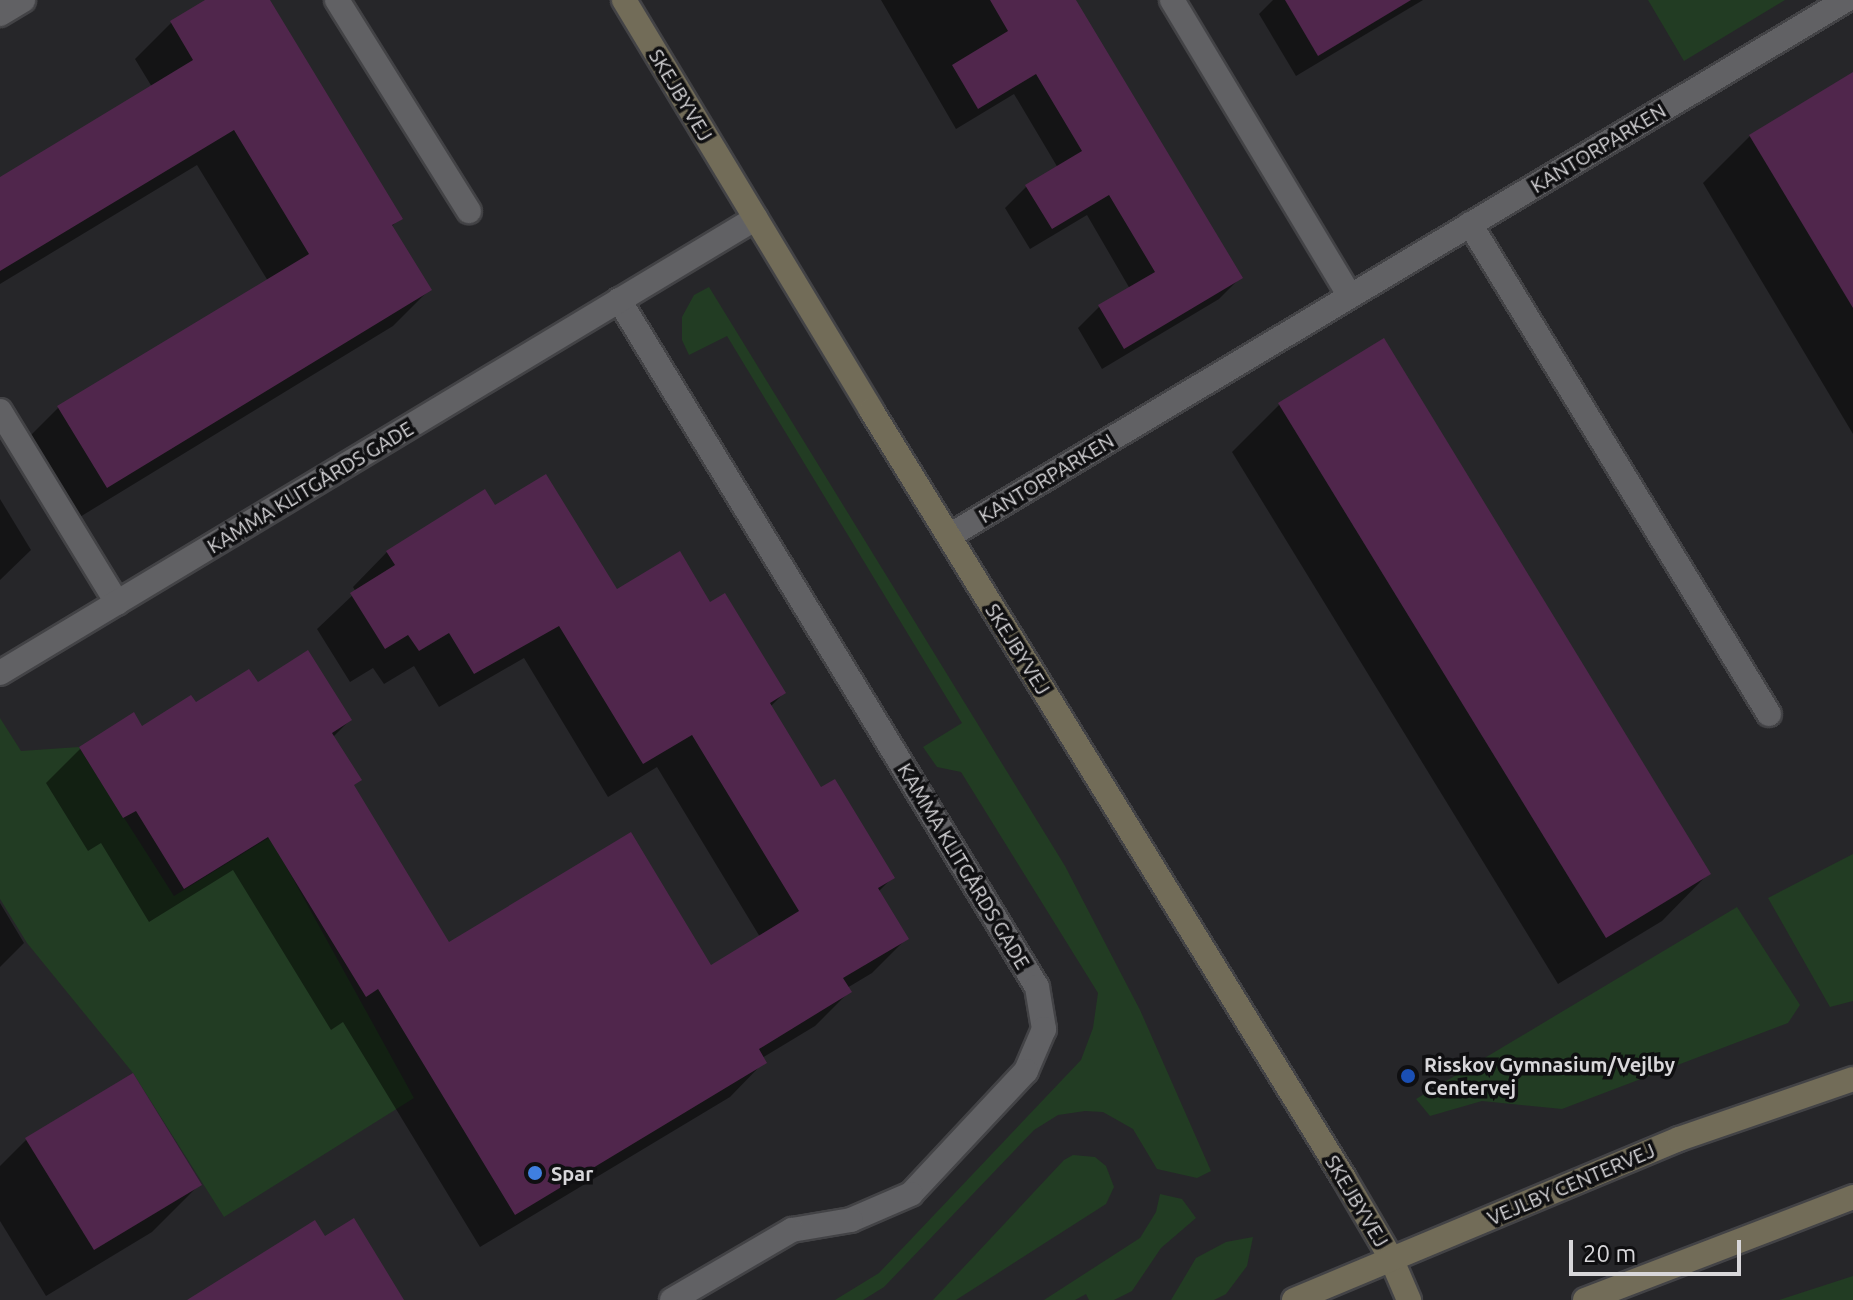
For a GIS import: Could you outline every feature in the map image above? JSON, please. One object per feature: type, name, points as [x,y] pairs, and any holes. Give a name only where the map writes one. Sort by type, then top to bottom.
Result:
[{"type":"street","points":[[0,14],[23,0]]},
{"type":"street","points":[[337,0],[469,211]]},
{"type":"street","name":"SKEJBYVEJ","points":[[624,0],[1391,1258],[1409,1300]]},
{"type":"street","points":[[1172,0],[1350,296]]},
{"type":"street","name":"KANTORPARKEN","points":[[949,536],[1846,0]]},
{"type":"street","name":"KAMMA KLITGÅRDS GADE","points":[[0,673],[756,218]]},
{"type":"street","points":[[1470,224],[1769,714]]},
{"type":"street","name":"KAMMA KLITGÅRDS GADE","points":[[619,300],[1037,987],[1044,1029],[1026,1071],[911,1194],[851,1220],[792,1230],[672,1300]]},
{"type":"street","points":[[0,411],[117,603]]},
{"type":"street","name":"VEJLBY CENTERVEJ","points":[[1294,1300],[1679,1139],[1853,1079]]},
{"type":"street","points":[[1585,1300],[1853,1197]]},
{"type":"green space","points":[[1648,0],[1785,0],[1684,61]]},
{"type":"green space","points":[[709,287],[1065,866],[1140,1010],[1211,1171],[1197,1178],[1157,1169],[1133,1129],[1103,1112],[1058,1115],[1034,1130],[884,1287],[863,1300],[835,1300],[879,1273],[1081,1060],[1093,1028],[1098,993],[961,772],[937,767],[923,747],[962,723],[727,336],[689,355],[682,340],[682,317],[694,295]]},
{"type":"green space","points":[[0,718],[21,751],[79,747],[174,896],[270,837],[414,1098],[224,1217],[133,1073],[27,943],[0,899]]},
{"type":"green space","points":[[1853,854],[1853,1001],[1830,1007],[1768,898]]},
{"type":"green space","points":[[1737,907],[1800,1005],[1788,1023],[1562,1109],[1482,1101],[1430,1116],[1416,1099]]},
{"type":"green space","points":[[1073,1155],[1095,1157],[1106,1166],[1114,1187],[1106,1204],[956,1300],[933,1300],[1064,1160]]},
{"type":"green space","points":[[1160,1194],[1182,1199],[1196,1218],[1161,1248],[1132,1291],[1114,1300],[1089,1300],[1086,1294],[1075,1300],[1044,1300],[1140,1238],[1156,1212]]},
{"type":"green space","points":[[1253,1237],[1247,1266],[1226,1294],[1214,1300],[1171,1300],[1196,1258],[1226,1242]]},
{"type":"green space","points":[[1853,1276],[1853,1300],[1779,1300]]},
{"type":"building","points":[[205,0],[270,0],[403,219],[392,225],[432,290],[107,488],[57,406],[309,254],[234,130],[0,271],[0,177],[193,60],[170,21]]},
{"type":"building","points":[[990,0],[1076,0],[1243,278],[1124,349],[1098,305],[1155,272],[1109,195],[1052,229],[1025,185],[1082,151],[1036,74],[978,109],[952,65],[1008,31]]},
{"type":"building","points":[[1285,0],[1411,0],[1318,56]]},
{"type":"building","points":[[1853,72],[1853,308],[1749,135]]},
{"type":"building","points":[[1384,338],[1711,874],[1606,938],[1278,403]]},
{"type":"building","points":[[546,474],[617,589],[680,551],[710,602],[725,593],[786,693],[770,703],[821,787],[835,779],[895,878],[878,888],[909,939],[843,978],[852,992],[759,1049],[767,1063],[515,1215],[378,989],[366,997],[268,837],[184,889],[136,811],[123,818],[79,747],[134,712],[142,726],[191,695],[196,702],[249,669],[258,682],[308,650],[352,720],[332,733],[362,780],[354,785],[449,942],[631,832],[711,965],[799,911],[692,735],[643,764],[559,626],[474,674],[449,633],[419,651],[408,635],[385,649],[350,593],[395,565],[386,551],[485,489],[495,505]]},
{"type":"building","points":[[133,1073],[202,1185],[94,1250],[25,1138]]},
{"type":"building","points":[[354,1218],[404,1300],[187,1300],[315,1220],[325,1236]]},
{"type":"place","name":"Risskov Gymnasium/Vejlby Centervej","points":[[1408,1076]]},
{"type":"place","name":"Spar","points":[[535,1173]]}]
